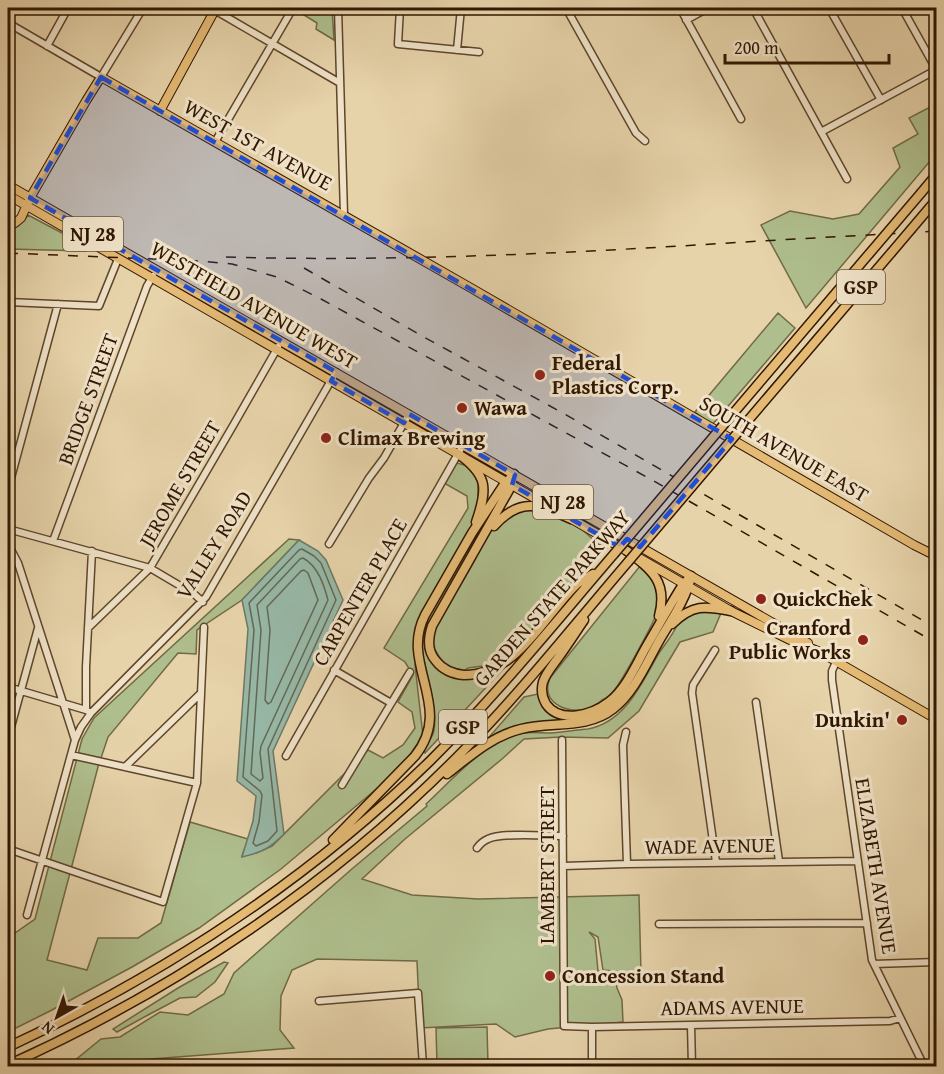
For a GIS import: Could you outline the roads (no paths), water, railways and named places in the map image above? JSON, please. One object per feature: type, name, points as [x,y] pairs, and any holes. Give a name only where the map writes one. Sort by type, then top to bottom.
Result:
[{"type":"highway","name":"GARDEN STATE PARKWAY","points":[[8,1047],[93,1005],[228,924],[307,866],[384,803],[442,749],[503,683],[936,175]]},
{"type":"highway","name":"GARDEN STATE PARKWAY","points":[[8,1065],[63,1039],[162,986],[228,944],[333,868],[410,803],[493,719],[936,200]]},
{"type":"highway","points":[[457,453],[475,468],[483,483],[481,506],[468,540]]},
{"type":"highway","points":[[481,543],[514,474]]},
{"type":"highway","points":[[307,866],[415,756],[423,745],[429,729],[431,711],[418,651],[418,633],[425,615],[468,540],[509,483]]},
{"type":"highway","points":[[571,519],[538,506],[520,507],[504,515],[481,543],[434,622],[430,634],[430,649],[434,659],[442,667],[455,674],[467,675],[494,667],[510,658],[526,644],[578,583],[601,569]]},
{"type":"highway","points":[[627,551],[651,572],[661,589],[663,597],[657,636]]},
{"type":"highway","points":[[410,803],[482,747],[507,734],[537,726],[587,722],[608,713],[629,693],[657,636],[692,576]]},
{"type":"highway","points":[[615,577],[543,682],[542,692],[546,704],[560,714],[574,716],[592,711],[616,696],[657,636],[693,609],[709,607],[731,611]]},
{"type":"main road","points":[[160,111],[214,8]]},
{"type":"main road","name":"WEST 1ST AVENUE","points":[[101,77],[490,299]]},
{"type":"main road","points":[[8,224],[19,220],[101,77]]},
{"type":"main road","name":"WESTFIELD AVENUE WEST","points":[[8,184],[28,202],[151,278],[279,346],[336,372],[409,414]]},
{"type":"main road","name":"WESTFIELD AVENUE WEST","points":[[8,195],[28,202],[156,270],[331,381],[404,423]]},
{"type":"main road","name":"SOUTH AVENUE EAST","points":[[490,299],[936,556]]},
{"type":"main road","name":"NJ 28","points":[[409,414],[793,634],[836,662],[936,719]]},
{"type":"main road","name":"NJ 28","points":[[404,423],[731,611],[818,651]]},
{"type":"street","points":[[47,46],[68,8]]},
{"type":"street","points":[[101,77],[143,8]]},
{"type":"street","points":[[214,8],[340,83]]},
{"type":"street","points":[[215,142],[293,8]]},
{"type":"street","points":[[338,8],[344,215]]},
{"type":"street","points":[[400,8],[398,44],[479,52]]},
{"type":"street","points":[[457,50],[461,8]]},
{"type":"street","points":[[566,8],[636,133],[645,141]]},
{"type":"street","points":[[680,8],[741,119]]},
{"type":"street","points":[[686,20],[708,8]]},
{"type":"street","points":[[753,8],[847,179]]},
{"type":"street","points":[[830,8],[881,100]]},
{"type":"street","points":[[821,132],[936,70],[902,8]]},
{"type":"street","name":"WEST 1ST AVENUE","points":[[8,23],[101,77]]},
{"type":"street","points":[[8,302],[99,306],[118,259]]},
{"type":"street","name":"BRIDGE STREET","points":[[53,541],[151,278],[156,270]]},
{"type":"street","points":[[8,489],[58,304]]},
{"type":"street","name":"JEROME STREET","points":[[88,628],[150,568],[279,346]]},
{"type":"street","name":"VALLEY ROAD","points":[[27,915],[75,740],[89,712],[203,602],[336,372]]},
{"type":"street","points":[[329,544],[409,414]]},
{"type":"street","name":"CARPENTER PLACE","points":[[286,756],[463,445]]},
{"type":"street","points":[[8,529],[150,568],[194,594],[203,602]]},
{"type":"street","points":[[8,544],[18,563],[75,740]]},
{"type":"street","points":[[8,687],[89,712],[88,628],[92,551]]},
{"type":"street","points":[[8,738],[38,627]]},
{"type":"street","points":[[8,849],[163,902],[197,783],[204,627]]},
{"type":"street","points":[[715,650],[693,685],[692,693],[716,862]]},
{"type":"street","name":"ELIZABETH AVENUE","points":[[836,662],[832,671],[832,680],[874,964],[924,1066]]},
{"type":"street","points":[[334,670],[391,703]]},
{"type":"street","points":[[342,785],[410,672]]},
{"type":"street","points":[[125,767],[201,693]]},
{"type":"street","points":[[756,702],[779,861]]},
{"type":"street","points":[[626,732],[623,745],[627,864]]},
{"type":"street","name":"LAMBERT STREET","points":[[562,740],[564,1026]]},
{"type":"street","points":[[71,755],[197,783]]},
{"type":"street","points":[[477,848],[481,843],[494,837],[563,836]]},
{"type":"street","name":"WADE AVENUE","points":[[564,866],[858,861]]},
{"type":"street","points":[[659,924],[867,923]]},
{"type":"street","points":[[874,964],[936,962]]},
{"type":"street","points":[[320,1001],[418,993],[423,1066]]},
{"type":"street","name":"ADAMS AVENUE","points":[[564,1026],[890,1021],[900,1018]]},
{"type":"street","points":[[691,1024],[692,1066]]},
{"type":"street","points":[[592,1027],[592,1066]]},
{"type":"water","points":[[299,540],[318,551],[326,560],[343,600],[273,751],[284,834],[265,849],[242,857],[253,821],[256,796],[237,781],[248,629],[242,600]]},
{"type":"railway","points":[[226,257],[486,256],[936,231]]},
{"type":"railway","points":[[8,253],[200,261],[232,264],[277,277],[654,481],[936,643]]},
{"type":"railway","points":[[304,268],[561,412],[936,628]]},
{"type":"place","name":"Federal Plastics Corp.","points":[[540,375]]},
{"type":"place","name":"Wawa","points":[[462,408]]},
{"type":"place","name":"Climax Brewing","points":[[326,438]]},
{"type":"place","name":"QuickChek","points":[[761,599]]},
{"type":"place","name":"Cranford Public Works","points":[[863,640]]},
{"type":"place","name":"Dunkin'","points":[[902,720]]},
{"type":"place","name":"Concession Stand","points":[[550,976]]}]
